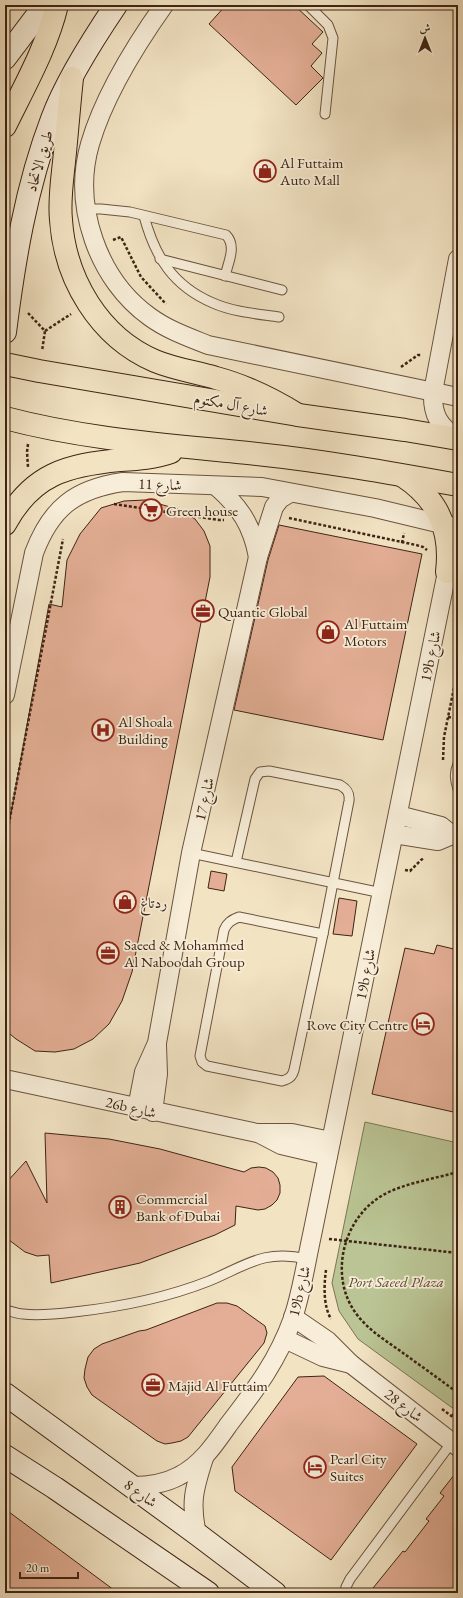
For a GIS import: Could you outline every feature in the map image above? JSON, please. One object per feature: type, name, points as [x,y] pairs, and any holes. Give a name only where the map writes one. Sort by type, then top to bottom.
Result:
[{"type":"main road","points":[[5,126],[42,49],[53,21],[57,5]]},
{"type":"main road","points":[[72,78],[61,189],[61,219],[65,248],[72,270],[88,303],[106,327],[128,346],[155,361],[245,387],[272,399],[298,415]]},
{"type":"main road","name":"شارع آل مكتوم","points":[[5,364],[40,372],[298,415],[458,439]]},
{"type":"main road","points":[[5,418],[31,425],[82,435],[330,464],[458,485]]},
{"type":"main road","points":[[5,524],[11,512],[25,496],[38,484],[58,472],[95,462],[165,455],[186,447]]},
{"type":"main road","points":[[402,475],[416,484],[428,496],[451,527],[448,542],[453,568]]},
{"type":"street","points":[[5,58],[45,5]]},
{"type":"street","name":"طريق الاتحاد","points":[[5,332],[20,232],[38,162],[52,118],[72,78],[116,5]]},
{"type":"street","points":[[164,5],[146,30],[116,84],[101,115],[90,145],[86,170],[86,209],[95,245],[107,269],[126,295],[150,317],[177,334],[208,345],[458,397]]},
{"type":"street","points":[[458,259],[433,392],[433,404],[437,418],[446,431],[458,439]]},
{"type":"street","name":"شارع 11","points":[[5,695],[34,553],[41,534],[52,517],[67,503],[84,492],[103,485],[123,482],[262,487],[375,508],[451,527]]},
{"type":"street","name":"شارع 17","points":[[216,486],[231,499],[244,515],[255,542],[258,557]]},
{"type":"street","name":"شارع 17","points":[[145,1110],[144,1072],[157,1043],[191,853],[258,557],[272,514],[280,499],[290,493]]},
{"type":"street","name":"19b شارع","points":[[132,1486],[148,1486],[165,1482],[180,1476],[204,1458],[262,1381],[285,1339],[293,1317],[300,1294],[398,815],[453,568]]},
{"type":"street","points":[[398,815],[441,826],[455,836]]},
{"type":"street","points":[[394,834],[438,841],[455,836]]},
{"type":"street","name":"26b شارع","points":[[5,1079],[257,1133],[292,1133],[330,1148]]},
{"type":"street","name":"شارع 28","points":[[293,1317],[328,1341],[351,1364],[455,1445]]},
{"type":"street","name":"شارع 28","points":[[285,1339],[323,1357],[351,1364]]},
{"type":"street","points":[[5,1380],[26,1408]]},
{"type":"street","name":"شارع 8","points":[[5,1394],[132,1486],[275,1593]]},
{"type":"street","points":[[5,1402],[26,1408]]},
{"type":"street","points":[[5,1456],[55,1488],[196,1587],[208,1593]]},
{"type":"street","name":"19b شارع","points":[[197,1534],[193,1504],[194,1488],[204,1458]]},
{"type":"street","points":[[5,1470],[34,1482],[55,1488]]},
{"type":"lane","points":[[308,5],[328,25],[332,38],[325,114]]},
{"type":"lane","points":[[86,209],[115,210],[226,235],[230,239],[232,245],[225,276]]},
{"type":"lane","points":[[144,216],[150,238],[160,259],[175,278],[193,293],[214,304],[237,310],[279,317]]},
{"type":"lane","points":[[160,259],[282,290]]},
{"type":"lane","points":[[458,764],[455,769],[455,780],[458,789]]},
{"type":"lane","points":[[236,862],[255,779],[260,772],[269,771],[340,785],[348,792],[349,802],[334,883],[323,934],[292,1076],[288,1080],[282,1081],[207,1066],[202,1062],[200,1051],[224,930],[227,924],[232,919],[239,917],[323,934]]},
{"type":"lane","points":[[191,853],[382,892]]},
{"type":"lane","points":[[5,1310],[22,1314],[60,1314],[98,1310],[136,1303],[173,1293],[210,1280],[259,1259],[275,1255],[291,1255],[307,1259]]},
{"type":"lane","points":[[345,1593],[350,1579],[455,1445]]},
{"type":"path","points":[[8,307],[23,310],[45,331],[40,372]]},
{"type":"path","points":[[31,425],[27,452],[28,468],[31,471]]},
{"type":"path","points":[[107,505],[113,504],[219,520],[232,519],[244,515]]},
{"type":"path","points":[[272,514],[416,545],[429,551]]},
{"type":"path","points":[[5,844],[64,537]]},
{"type":"path","points":[[443,762],[444,737],[458,668]]},
{"type":"path","points":[[448,717],[458,719]]},
{"type":"path","points":[[458,1172],[394,1190],[381,1196],[360,1216],[352,1228],[346,1241],[342,1262],[342,1283],[347,1298],[355,1313],[370,1330],[458,1393]]},
{"type":"path","points":[[312,1235],[346,1241],[458,1253]]},
{"type":"path","points":[[330,1246],[332,1239]]},
{"type":"path","points":[[326,1265],[324,1283],[327,1313],[331,1320]]},
{"type":"path","points":[[440,1408],[458,1421]]},
{"type":"green space","name":"Port Saeed Plaza","points":[[365,1122],[458,1143],[458,1412],[358,1339],[339,1311],[332,1283]]},
{"type":"building","points":[[226,5],[294,5],[323,32],[312,44],[322,53],[311,66],[323,78],[296,105],[209,24]]},
{"type":"building","name":"Al Shoala Building","points":[[145,500],[181,510],[195,519],[204,531],[210,546],[210,577],[132,972],[122,1001],[109,1024],[93,1039],[74,1049],[55,1052],[35,1051],[5,1030],[5,846],[49,604],[62,607],[67,560],[80,534],[101,508],[124,501]]},
{"type":"building","name":"Al Futtaim Motors","points":[[279,525],[422,554],[383,740],[234,710],[268,560]]},
{"type":"building","points":[[211,871],[227,874],[224,891],[208,888]]},
{"type":"building","points":[[339,898],[357,901],[352,936],[333,934]]},
{"type":"building","name":"Rove City Centre","points":[[437,945],[458,950],[458,1113],[372,1094],[405,948],[434,954]]},
{"type":"building","name":"Commercial Bank of Dubai","points":[[45,1133],[109,1139],[160,1149],[244,1172],[251,1168],[266,1168],[273,1172],[278,1178],[280,1193],[277,1200],[265,1209],[258,1210],[236,1206],[235,1225],[215,1235],[140,1263],[51,1283],[49,1255],[37,1256],[25,1252],[5,1237],[5,1184],[26,1161],[47,1203]]},
{"type":"building","name":"Majid Al Futtaim","points":[[217,1303],[227,1303],[237,1306],[265,1326],[267,1333],[264,1343],[188,1437],[181,1441],[165,1444],[157,1441],[92,1395],[84,1378],[88,1357],[94,1349],[102,1344],[146,1330]]},
{"type":"building","points":[[324,1376],[417,1444],[331,1560],[235,1491],[232,1467],[298,1377]]},
{"type":"building","points":[[458,1470],[458,1593],[369,1593],[403,1551],[405,1552],[429,1521],[426,1519],[444,1496],[440,1493]]},
{"type":"building","points":[[5,1509],[118,1593],[5,1593]]},
{"type":"place","name":"Al Futtaim Auto Mall","points":[[265,171]]},
{"type":"place","name":"Green house","points":[[151,510]]},
{"type":"place","name":"Quantic Global","points":[[203,611]]},
{"type":"place","name":"Al Futtaim Motors","points":[[328,632]]},
{"type":"place","name":"Al Shoala Building","points":[[103,730]]},
{"type":"place","name":"ردتاغ","points":[[125,902]]},
{"type":"place","name":"Saeed & Mohammed Al Naboodah Group","points":[[108,953]]},
{"type":"place","name":"Rove City Centre","points":[[423,1024]]},
{"type":"place","name":"Commercial Bank of Dubai","points":[[120,1207]]},
{"type":"place","name":"Majid Al Futtaim","points":[[153,1385]]},
{"type":"place","name":"Pearl City Suites","points":[[315,1467]]}]
